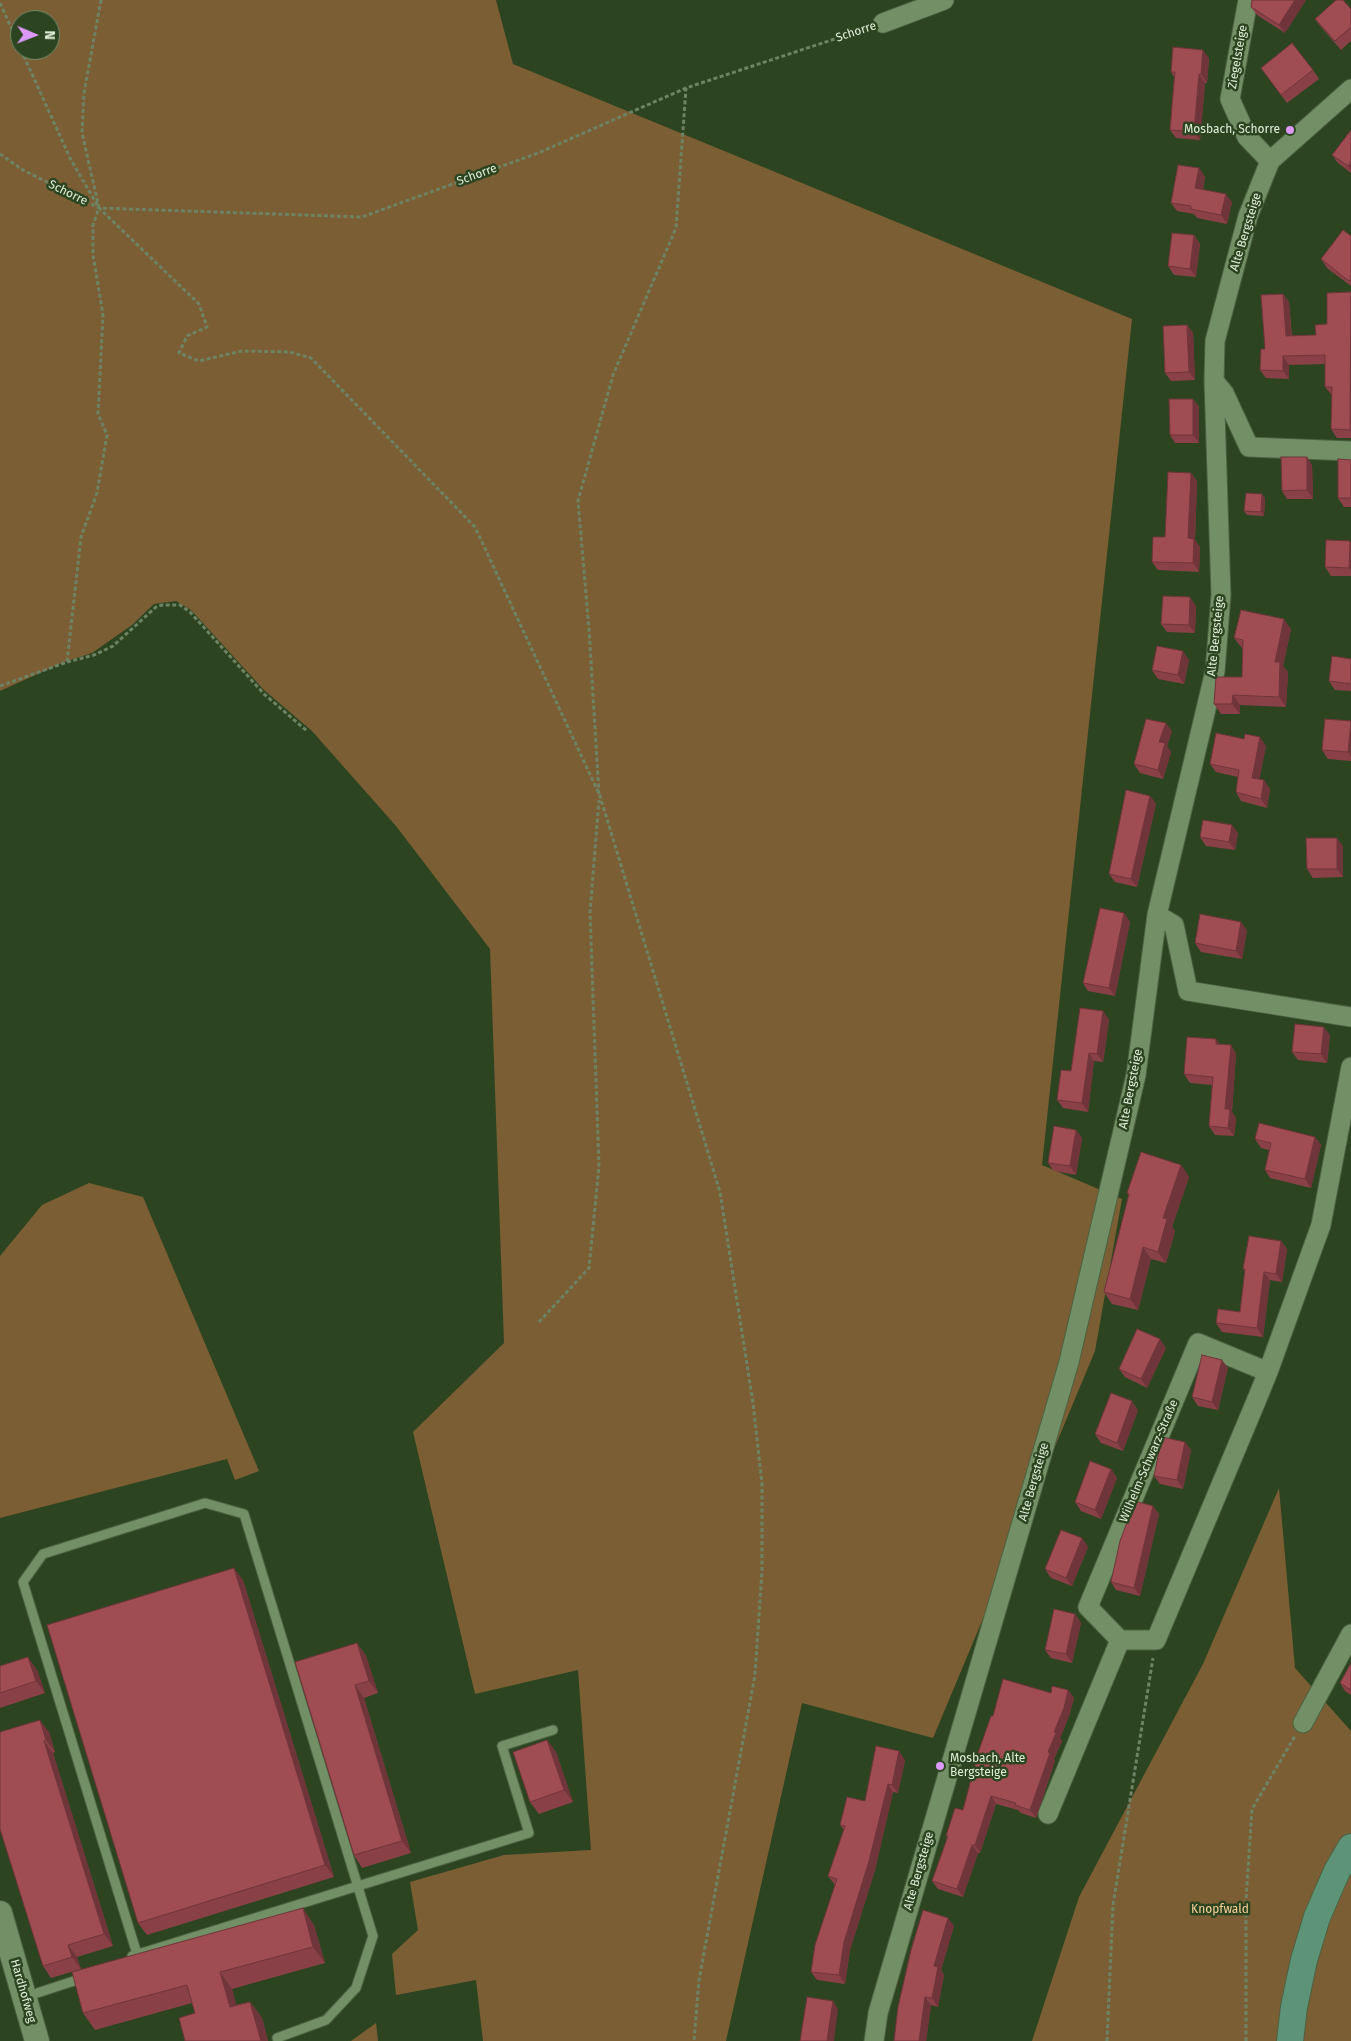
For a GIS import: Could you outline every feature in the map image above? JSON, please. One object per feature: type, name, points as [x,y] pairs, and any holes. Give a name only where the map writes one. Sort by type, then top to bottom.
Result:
[{"type":"main road","points":[[1290,2041],[1294,2007],[1304,1960],[1321,1908],[1337,1871],[1351,1847]]},
{"type":"street","name":"Schorre","points":[[883,23],[914,4],[944,0]]},
{"type":"street","name":"Ziegelsteige","points":[[1248,0],[1230,99],[1246,137],[1270,161]]},
{"type":"street","name":"Alte Bergsteige","points":[[874,2041],[878,2013],[1069,1362],[1136,1075],[1157,915],[1215,671],[1221,595],[1214,381],[1215,340],[1248,216],[1270,161],[1351,89]]},
{"type":"street","points":[[1214,381],[1224,393],[1249,446],[1351,451]]},
{"type":"street","points":[[1157,915],[1174,925],[1188,991],[1351,1017]]},
{"type":"street","points":[[1048,1814],[1120,1640],[1156,1640],[1268,1372],[1321,1225],[1351,1067]]},
{"type":"street","name":"Wilhelm-Schwarz-Straße","points":[[1120,1640],[1088,1607],[1198,1343],[1268,1372]]},
{"type":"street","points":[[1303,1723],[1351,1634]]},
{"type":"street","name":"Hardhofweg","points":[[0,1913],[34,2039]]},
{"type":"lane","points":[[137,1954],[23,1582],[43,1554],[205,1502],[244,1514],[373,1936],[356,1988],[326,2020],[277,2038]]},
{"type":"lane","points":[[121,1961],[137,1954],[529,1833],[502,1746],[553,1730]]},
{"type":"lane","points":[[24,1997],[81,1980],[97,1972]]},
{"type":"path","points":[[67,662],[81,537],[97,493],[107,435],[98,414],[103,315],[92,255],[93,225],[99,208],[82,133],[84,93],[101,0]]},
{"type":"path","points":[[0,3],[10,25]]},
{"type":"path","name":"Schorre","points":[[0,154],[23,170],[99,208],[362,217],[538,153],[686,88],[883,23]]},
{"type":"path","points":[[26,60],[71,160],[99,208],[199,304],[207,327],[187,336],[179,353],[199,361],[242,351],[290,352],[311,358],[475,527],[600,796],[720,1192],[753,1403],[762,1484],[762,1570],[755,1675],[699,1980],[694,2041]]},
{"type":"path","points":[[539,1322],[589,1268],[599,1166],[590,912],[600,796],[578,501],[613,375],[676,228],[686,88]]},
{"type":"path","points":[[0,686],[67,662],[94,655],[113,646],[156,607],[180,605],[190,612],[264,694],[307,731]]},
{"type":"path","points":[[1107,2041],[1113,1905],[1156,1640]]},
{"type":"path","points":[[1246,2041],[1246,1900],[1252,1809],[1303,1723]]},
{"type":"green space","points":[[0,0],[496,0],[513,64],[1132,319],[1042,1165],[1122,1199],[1095,1351],[933,1738],[802,1703],[726,2041],[483,2041],[476,1980],[396,1995],[392,1954],[418,1930],[410,1882],[504,1855],[591,1850],[578,1670],[475,1694],[413,1432],[504,1343],[490,949],[396,826],[312,731],[264,690],[191,610],[176,601],[154,604],[132,625],[92,653],[64,662],[0,691]]},
{"type":"green space","points":[[89,1183],[143,1197],[259,1471],[235,1480],[227,1459],[0,1518],[0,1256],[42,1205]]},
{"type":"green space","name":"Knopfwald","points":[[1279,1488],[1295,1668],[1351,1731],[1351,2041],[1032,2041],[1079,1897],[1203,1664]]},
{"type":"green space","points":[[376,2023],[378,2041],[351,2041]]},
{"type":"building","points":[[1252,0],[1295,0],[1279,25],[1251,7]]},
{"type":"building","points":[[1336,0],[1343,0],[1351,9],[1351,27],[1335,41],[1315,19]]},
{"type":"building","points":[[1292,43],[1313,70],[1281,95],[1261,68]]},
{"type":"building","points":[[1173,47],[1203,50],[1194,132],[1170,130],[1175,72],[1171,72]]},
{"type":"building","points":[[1351,130],[1351,162],[1348,166],[1332,155]]},
{"type":"building","points":[[1178,165],[1199,168],[1195,188],[1226,194],[1221,215],[1191,209],[1191,206],[1171,203]]},
{"type":"building","points":[[1343,230],[1351,236],[1351,278],[1349,281],[1321,259]]},
{"type":"building","points":[[1172,233],[1194,235],[1190,269],[1168,266]]},
{"type":"building","points":[[1351,292],[1350,430],[1331,429],[1332,387],[1325,387],[1325,355],[1283,356],[1283,371],[1260,370],[1261,349],[1265,349],[1261,295],[1283,294],[1286,336],[1316,335],[1315,325],[1327,324],[1327,293]]},
{"type":"building","points":[[1187,325],[1189,372],[1165,373],[1163,326]]},
{"type":"building","points":[[1169,399],[1193,399],[1193,435],[1170,435]]},
{"type":"building","points":[[1281,457],[1307,457],[1307,490],[1282,491]]},
{"type":"building","points":[[1338,459],[1351,460],[1351,498],[1338,498]]},
{"type":"building","points":[[1168,472],[1191,473],[1188,538],[1194,539],[1193,563],[1152,562],[1153,537],[1165,537]]},
{"type":"building","points":[[1246,493],[1262,494],[1261,512],[1244,511]]},
{"type":"building","points":[[1326,540],[1350,541],[1349,568],[1325,567]]},
{"type":"building","points":[[1163,596],[1190,597],[1189,625],[1161,624]]},
{"type":"building","points":[[1241,610],[1284,619],[1275,662],[1280,662],[1279,697],[1233,695],[1232,704],[1214,704],[1216,677],[1242,677],[1243,640],[1234,638]]},
{"type":"building","points":[[1157,646],[1183,651],[1178,675],[1152,670]]},
{"type":"building","points":[[1332,656],[1351,659],[1351,684],[1329,681]]},
{"type":"building","points":[[1146,719],[1166,723],[1159,742],[1165,743],[1158,770],[1134,764]]},
{"type":"building","points":[[1325,719],[1351,721],[1348,752],[1322,750]]},
{"type":"building","points":[[1216,733],[1244,739],[1245,734],[1260,737],[1252,778],[1264,780],[1261,799],[1236,792],[1239,770],[1210,764]]},
{"type":"building","points":[[1126,790],[1150,796],[1131,879],[1109,874]]},
{"type":"building","points":[[1203,820],[1232,825],[1229,842],[1200,837]]},
{"type":"building","points":[[1306,838],[1337,838],[1337,869],[1307,869]]},
{"type":"building","points":[[1100,908],[1124,913],[1109,988],[1083,983]]},
{"type":"building","points":[[1200,914],[1241,922],[1236,951],[1195,943]]},
{"type":"building","points":[[1080,1008],[1103,1011],[1097,1054],[1089,1053],[1082,1103],[1057,1100],[1061,1070],[1071,1071]]},
{"type":"building","points":[[1295,1024],[1324,1027],[1321,1054],[1292,1052]]},
{"type":"building","points":[[1187,1037],[1216,1039],[1216,1044],[1231,1045],[1225,1109],[1230,1109],[1228,1128],[1209,1126],[1213,1077],[1184,1074]]},
{"type":"building","points":[[1259,1123],[1315,1137],[1305,1179],[1265,1170],[1271,1143],[1255,1139]]},
{"type":"building","points":[[1054,1126],[1076,1130],[1070,1166],[1048,1163]]},
{"type":"building","points":[[1141,1152],[1181,1165],[1163,1218],[1167,1219],[1158,1252],[1143,1247],[1130,1299],[1104,1292],[1129,1194],[1127,1193]]},
{"type":"building","points":[[1249,1236],[1281,1241],[1276,1274],[1264,1272],[1257,1328],[1216,1323],[1218,1309],[1240,1312],[1245,1269],[1243,1269]]},
{"type":"building","points":[[1137,1329],[1160,1339],[1141,1379],[1119,1369]]},
{"type":"building","points":[[1202,1355],[1222,1360],[1212,1402],[1192,1397]]},
{"type":"building","points":[[1111,1393],[1132,1401],[1117,1443],[1095,1434]]},
{"type":"building","points":[[1162,1437],[1185,1442],[1177,1480],[1154,1476]]},
{"type":"building","points":[[1090,1461],[1111,1469],[1095,1510],[1075,1502]]},
{"type":"building","points":[[1135,1501],[1153,1506],[1134,1588],[1111,1582],[1120,1541]]},
{"type":"building","points":[[1061,1530],[1082,1538],[1066,1578],[1045,1569]]},
{"type":"building","points":[[234,1568],[325,1865],[138,1923],[47,1625]]},
{"type":"building","points":[[1054,1609],[1075,1614],[1066,1654],[1045,1650]]},
{"type":"building","points":[[357,1643],[369,1681],[355,1685],[402,1841],[354,1855],[295,1662]]},
{"type":"building","points":[[28,1657],[36,1681],[0,1693],[0,1666]]},
{"type":"building","points":[[1351,1663],[1351,1690],[1340,1683]]},
{"type":"building","points":[[1003,1679],[1051,1693],[1052,1686],[1068,1690],[1064,1708],[1054,1732],[1056,1733],[1048,1752],[1050,1753],[1030,1810],[1015,1805],[1016,1803],[991,1796],[975,1845],[972,1845],[957,1889],[932,1881],[948,1836],[946,1836],[955,1808],[963,1810],[978,1753],[991,1716],[993,1716]]},
{"type":"building","points":[[40,1720],[46,1740],[44,1741],[104,1934],[68,1945],[72,1957],[43,1966],[0,1829],[0,1732]]},
{"type":"building","points":[[547,1740],[564,1790],[530,1802],[513,1752]]},
{"type":"building","points":[[876,1746],[899,1751],[892,1785],[888,1784],[869,1861],[844,1942],[839,1975],[811,1972],[815,1945],[837,1879],[828,1876],[845,1826],[840,1825],[847,1797],[865,1801]]},
{"type":"building","points":[[303,1908],[313,1947],[220,1972],[230,2007],[250,2002],[261,2041],[185,2041],[179,2018],[195,2013],[187,1985],[83,2013],[72,1972]]},
{"type":"building","points":[[923,1910],[948,1918],[934,1966],[938,1967],[932,1998],[925,1997],[919,2041],[894,2041],[898,2007],[911,1950]]},
{"type":"building","points":[[807,1997],[833,2001],[827,2041],[800,2041]]},
{"type":"place","name":"Mosbach, Schorre","points":[[1290,130]]},
{"type":"place","name":"Mosbach, Alte Bergsteige","points":[[940,1766]]}]
